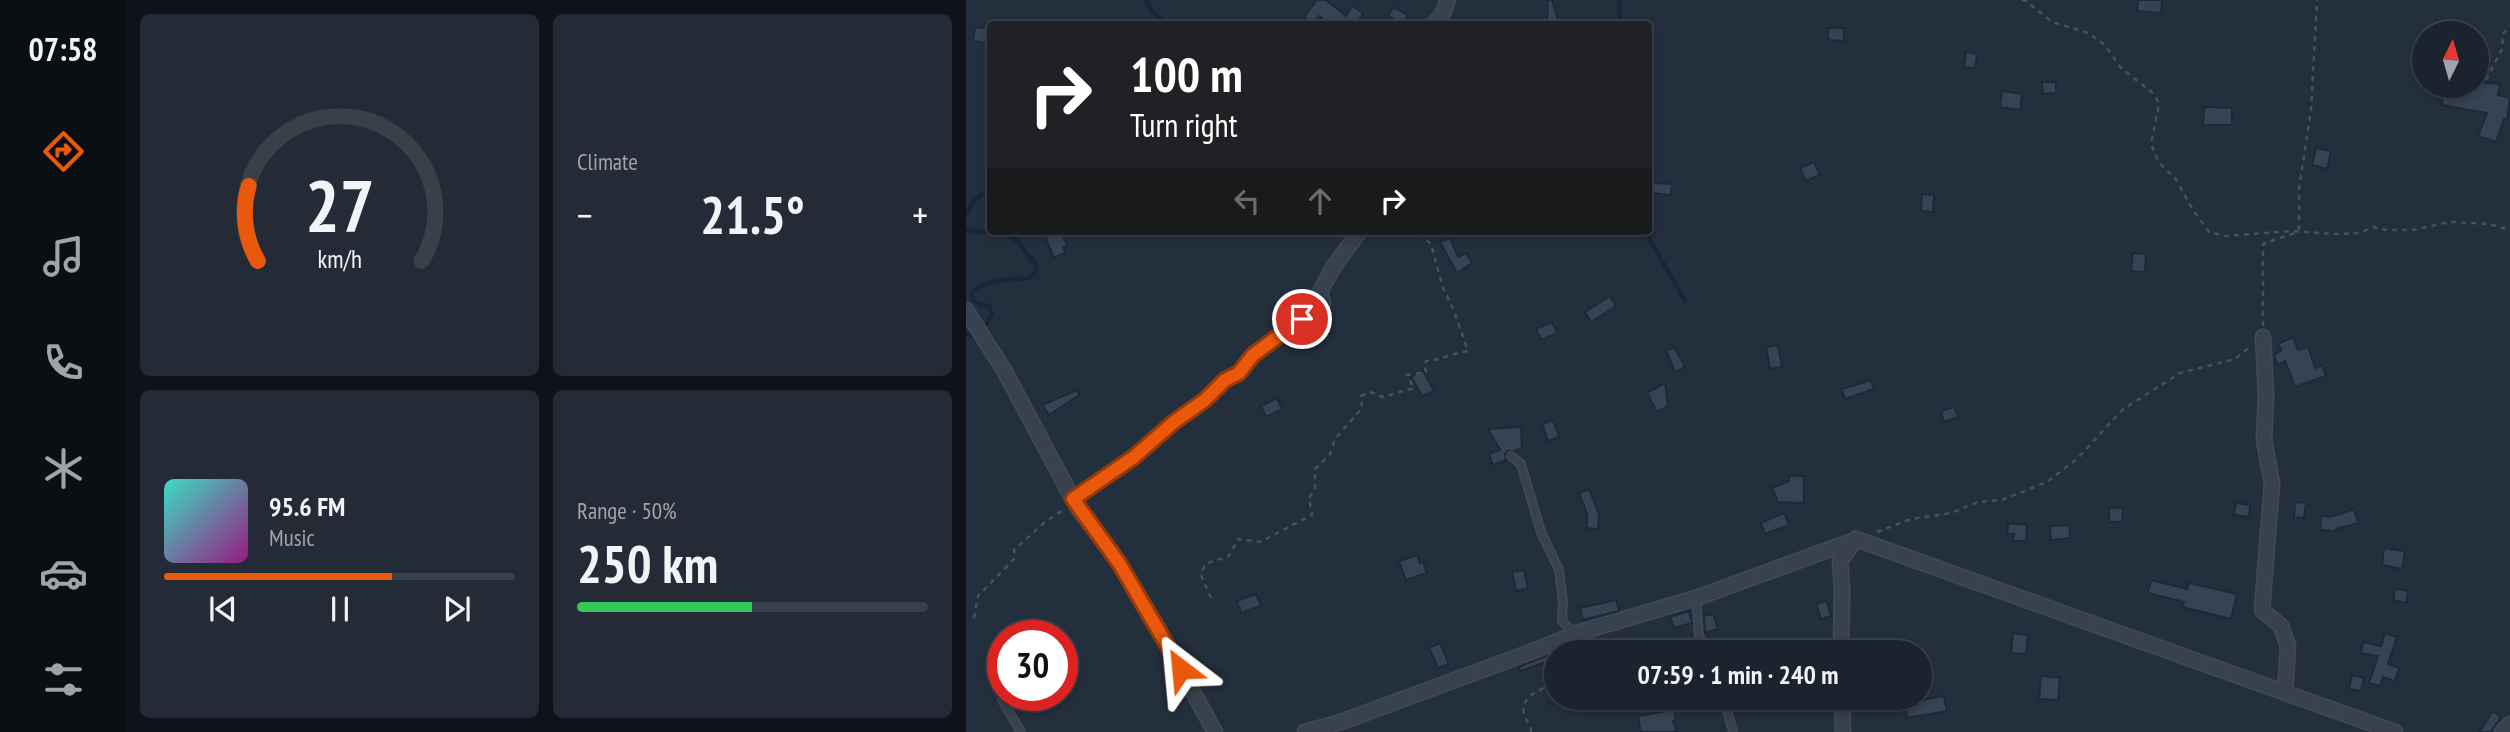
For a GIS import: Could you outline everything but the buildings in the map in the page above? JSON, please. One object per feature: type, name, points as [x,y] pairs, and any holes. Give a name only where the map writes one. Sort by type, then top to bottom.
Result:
[{"type":"street","points":[[1437,21],[1448,0]]},
{"type":"street","points":[[1073,499],[1134,457],[1174,422],[1205,400],[1225,380],[1239,373],[1253,355],[1302,319],[1311,307],[1323,303],[1321,292],[1334,266],[1357,235]]},
{"type":"street","points":[[966,310],[1004,370],[1073,499],[1119,563],[1215,732]]},
{"type":"street","points":[[2263,337],[2266,396],[2264,440],[2272,482],[2267,566],[2261,600],[2262,610],[2281,626],[2288,646],[2285,693]]},
{"type":"street","points":[[1841,640],[1840,562],[1856,540]]},
{"type":"street","points":[[1305,732],[1341,727],[1574,634],[1696,598],[1856,540],[2395,732]]},
{"type":"street","points":[[1842,710],[1843,732]]},
{"type":"street","points":[[2502,732],[2510,724]]},
{"type":"lane","points":[[1511,456],[1522,467],[1541,532],[1559,570],[1563,601],[1562,621],[1574,634]]},
{"type":"lane","points":[[1696,598],[1701,640]]},
{"type":"lane","points":[[1727,710],[1733,732]]},
{"type":"lane","points":[[1009,711],[1021,732]]},
{"type":"path","points":[[2021,0],[2052,22],[2088,33],[2105,45],[2120,68],[2154,94],[2159,104],[2151,144],[2159,163],[2175,178],[2209,232],[2225,236],[2299,231],[2360,233],[2373,227],[2413,230],[2449,222],[2489,224],[2510,230]]},
{"type":"path","points":[[2299,231],[2299,189],[2311,109],[2317,0]]},
{"type":"path","points":[[2489,74],[2501,49],[2503,34],[2510,26]]},
{"type":"path","points":[[1856,540],[1911,519],[1951,513],[1978,502],[2002,500],[2047,482],[2078,458],[2122,410],[2180,373],[2235,359],[2263,337],[2263,244],[2299,231]]},
{"type":"path","points":[[1211,598],[1201,576],[1205,564],[1229,556],[1238,538],[1260,542],[1312,515],[1310,498],[1315,489],[1315,469],[1330,454],[1335,439],[1362,408],[1361,396],[1370,392],[1383,397],[1414,388],[1407,375],[1426,372],[1426,361],[1442,360],[1452,353],[1468,351],[1443,288],[1431,244],[1421,235]]},
{"type":"path","points":[[974,618],[978,596],[1015,558],[1014,550],[1044,523],[1066,508],[1073,499]]},
{"type":"path","points":[[1680,640],[1699,635]]},
{"type":"path","points":[[1531,732],[1524,706],[1530,695],[1544,687]]},
{"type":"waterway","points":[[1146,0],[1152,12],[1162,21]]},
{"type":"waterway","points":[[1619,0],[1620,21]]},
{"type":"waterway","points":[[966,215],[972,203],[982,194],[987,193]]},
{"type":"waterway","points":[[966,229],[987,232]]},
{"type":"waterway","points":[[966,335],[979,333],[992,314],[989,306],[973,300],[972,293],[977,288],[991,282],[1029,278],[1036,272],[1036,264],[1019,243],[1007,235]]},
{"type":"waterway","points":[[1647,235],[1685,301]]},
{"type":"route","points":[[1181,669],[1119,563],[1073,499],[1134,457],[1174,422],[1205,400],[1225,380],[1239,373],[1253,355],[1302,319]]}]
